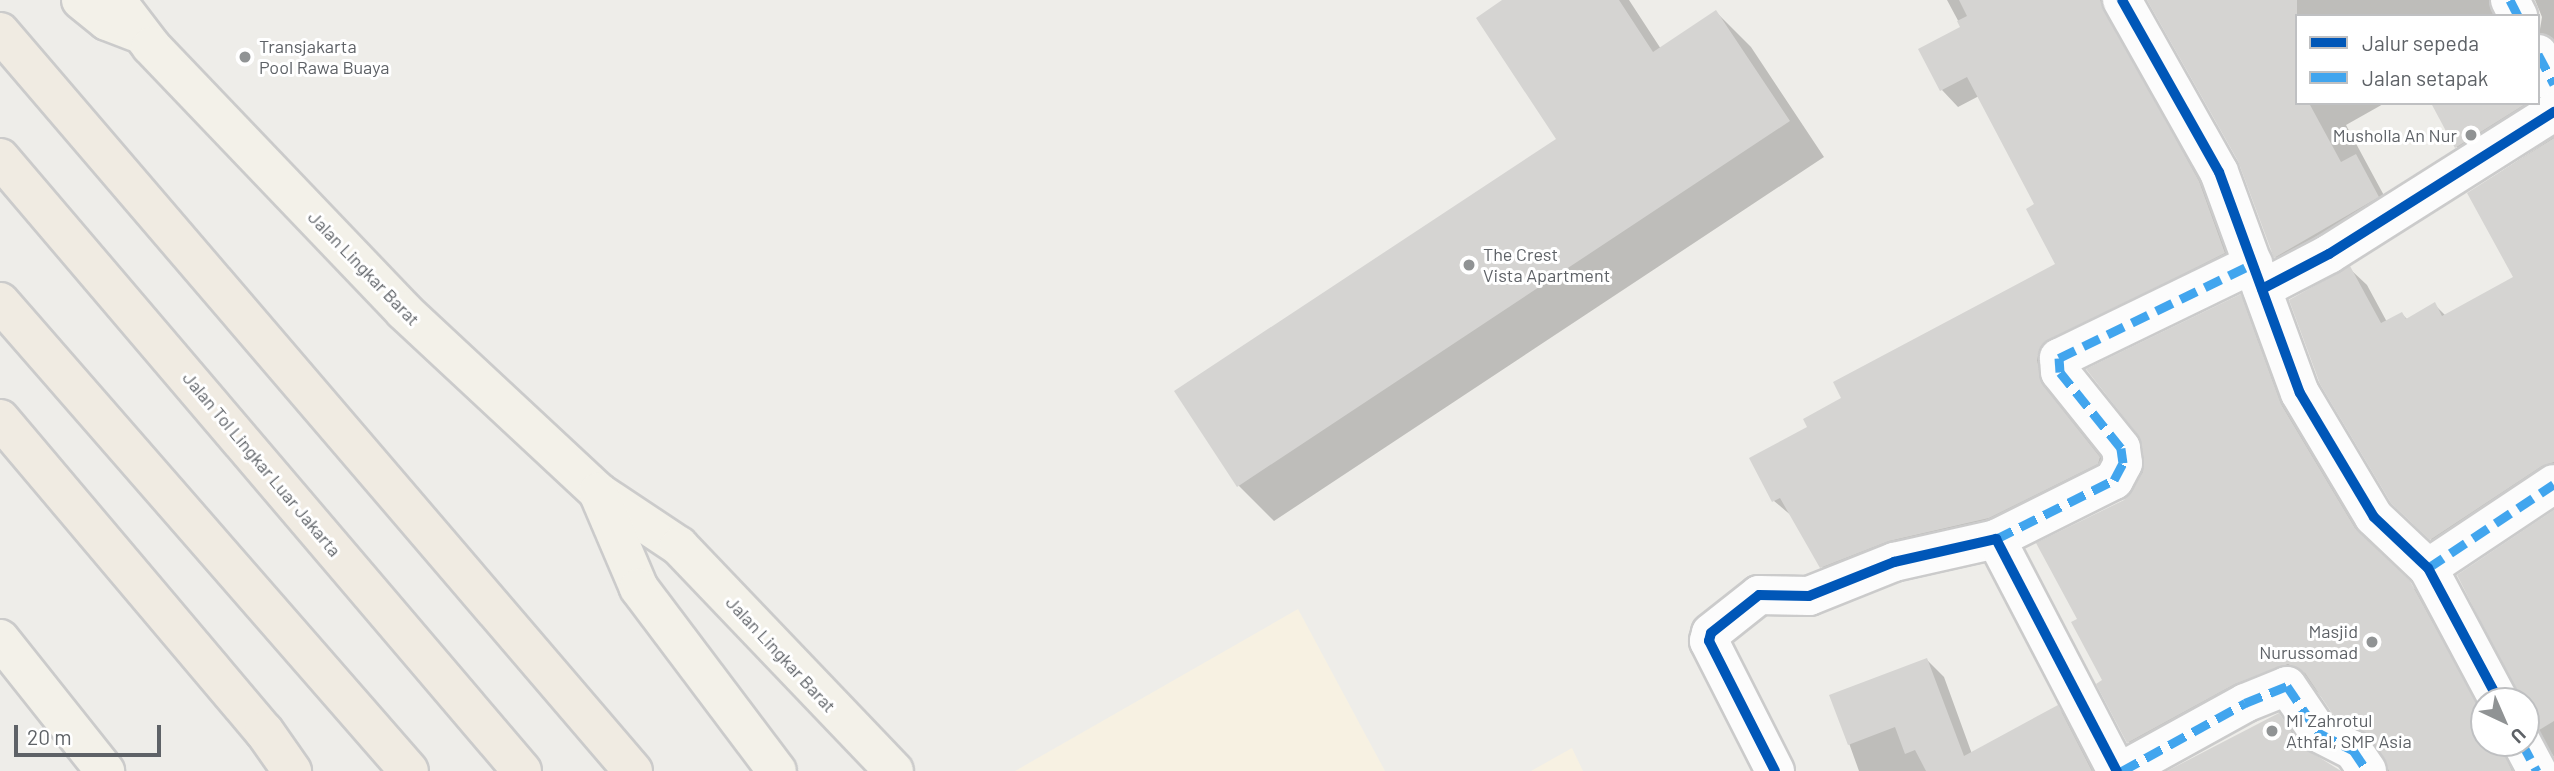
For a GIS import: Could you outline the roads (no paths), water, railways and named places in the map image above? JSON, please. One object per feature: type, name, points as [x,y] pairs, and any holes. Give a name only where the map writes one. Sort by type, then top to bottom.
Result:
[{"type":"highway","points":[[0,32],[633,771]]},
{"type":"highway","name":"Jalan Tol Lingkar Luar Jakarta","points":[[0,158],[522,771]]},
{"type":"highway","points":[[0,302],[409,771]]},
{"type":"highway","points":[[0,419],[264,731],[292,771]]},
{"type":"main road","name":"Jalan Lingkar Barat","points":[[80,0],[107,21],[141,35]]},
{"type":"main road","name":"Jalan Lingkar Barat","points":[[116,0],[141,35],[404,311],[598,492],[679,546],[894,771]]},
{"type":"main road","name":"Jalan Lingkar Barat","points":[[598,492],[639,588],[777,771]]},
{"type":"main road","points":[[0,639],[105,771]]},
{"type":"street","points":[[2122,0],[2219,172],[2300,393],[2374,517],[2428,568],[2492,687]]},
{"type":"street","points":[[2540,58],[2554,84]]},
{"type":"street","points":[[1775,771],[1709,640],[1711,633],[1759,595],[1809,596],[1894,562],[1996,539],[2114,480],[2123,463],[2121,448],[2060,372],[2059,358],[2257,276],[2329,254],[2554,112]]},
{"type":"street","points":[[2428,568],[2554,484]]},
{"type":"street","points":[[1996,539],[2117,771]]},
{"type":"street","points":[[2122,771],[2174,745],[2245,703],[2287,686],[2319,733],[2353,750],[2367,771]]},
{"type":"place","name":"Transjakarta Pool Rawa Buaya","points":[[245,57]]},
{"type":"place","name":"Musholla An Nur","points":[[2471,135]]},
{"type":"place","name":"The Crest Vista Apartment","points":[[1469,265]]},
{"type":"place","name":"Masjid Nurussomad","points":[[2372,642]]},
{"type":"place","name":"MI Zahrotul Athfal, SMP Asia","points":[[2272,731]]}]
